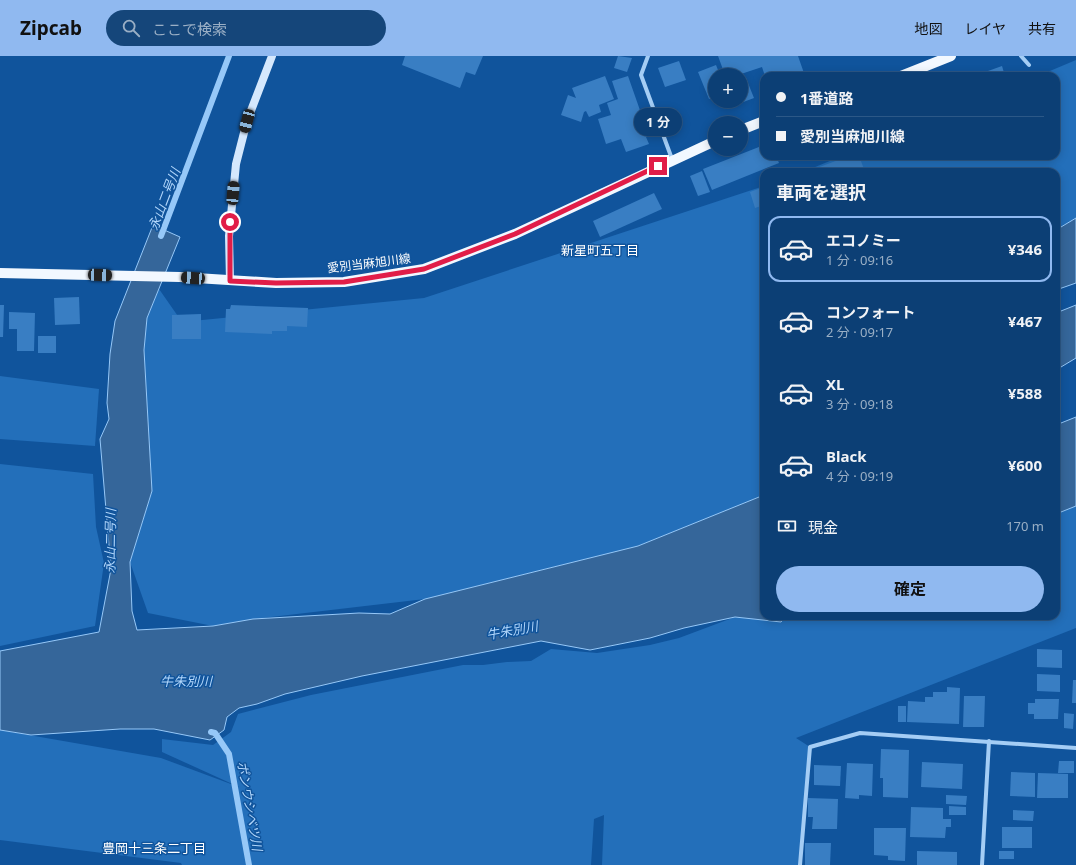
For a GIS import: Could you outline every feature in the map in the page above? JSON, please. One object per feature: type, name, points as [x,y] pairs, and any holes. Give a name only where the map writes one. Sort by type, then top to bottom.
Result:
[{"type":"main road","points":[[911,72],[951,56]]},
{"type":"main road","points":[[748,127],[760,122]]},
{"type":"main road","name":"愛別当麻旭川線","points":[[0,272],[180,277],[276,283],[344,282],[424,269],[515,234],[672,159],[708,144]]},
{"type":"street","points":[[230,281],[229,236],[236,164],[247,121],[272,56]]},
{"type":"street","points":[[648,56],[641,74],[672,159]]},
{"type":"street","points":[[1021,56],[1029,65]]},
{"type":"street","points":[[800,865],[810,747],[860,733],[1076,748]]},
{"type":"street","points":[[982,865],[989,741]]},
{"type":"shaded area","points":[[1076,60],[1076,218],[1060,228],[1060,168],[813,168],[832,160],[1060,160],[1060,72],[1048,72]]},
{"type":"shaded area","points":[[760,187],[760,497],[638,546],[425,599],[253,619],[213,626],[148,613],[130,562],[152,491],[144,350],[147,318],[159,289],[182,322],[424,298]]},
{"type":"shaded area","points":[[0,376],[99,389],[95,446],[0,439]]},
{"type":"shaded area","points":[[0,464],[93,474],[96,527],[104,563],[95,626],[0,646]]},
{"type":"shaded area","points":[[1076,506],[1076,628],[796,738],[810,747],[800,865],[602,865],[604,815],[594,819],[591,865],[182,865],[181,863],[0,840],[0,730],[161,758],[239,787],[162,752],[162,739],[213,745],[231,732],[238,714],[311,695],[463,665],[531,661],[551,649],[597,653],[650,645],[679,638],[735,617],[781,622],[783,620],[1060,620],[1060,512]]},
{"type":"water","points":[[1076,218],[1076,283],[1060,289],[1060,228]]},
{"type":"water","name":"牛朱別川","points":[[153,225],[180,237],[147,318],[144,350],[152,491],[130,562],[132,611],[137,630],[213,626],[253,619],[359,613],[390,614],[425,599],[638,546],[760,497],[760,620],[735,617],[684,628],[650,638],[590,650],[541,641],[362,676],[285,694],[257,704],[239,708],[227,717],[224,730],[210,740],[154,729],[120,729],[31,735],[0,730],[0,651],[99,632],[111,569],[100,439],[109,419],[107,403],[110,354],[115,321]]},
{"type":"water","points":[[1076,305],[1076,358],[1060,368],[1060,311]]},
{"type":"water","points":[[1076,417],[1076,506],[1060,512],[1060,423]]},
{"type":"water","name":"牛朱別川","points":[[763,620],[783,620],[781,622]]},
{"type":"building","points":[[405,56],[483,56],[475,75],[466,72],[460,88],[402,65]]},
{"type":"building","points":[[618,56],[632,58],[627,72],[614,68]]},
{"type":"building","points":[[718,56],[798,56],[804,72],[764,72],[762,67],[748,72],[748,68],[722,68]]},
{"type":"building","points":[[679,61],[686,80],[665,87],[658,68]]},
{"type":"building","points":[[716,65],[717,68],[708,68]]},
{"type":"building","points":[[1002,66],[1004,72],[985,72]]},
{"type":"building","points":[[708,68],[708,97],[698,72]]},
{"type":"building","points":[[605,76],[614,99],[599,105],[601,112],[589,117],[586,111],[584,112],[581,122],[561,115],[568,95],[576,98],[572,88]]},
{"type":"building","points":[[628,76],[649,136],[646,137],[649,144],[626,152],[621,139],[606,144],[598,119],[611,115],[607,103],[618,99],[612,81]]},
{"type":"building","points":[[748,83],[754,98],[748,100]]},
{"type":"building","points":[[760,147],[760,160],[778,160],[779,163],[767,168],[760,168],[760,171],[712,190],[703,169],[736,156],[748,156],[748,151]]},
{"type":"building","points":[[838,160],[861,160],[864,168],[817,168]]},
{"type":"building","points":[[702,171],[710,192],[698,196],[690,176]]},
{"type":"building","points":[[760,188],[760,206],[755,208],[750,192]]},
{"type":"building","points":[[654,193],[662,209],[600,237],[593,221]]},
{"type":"building","points":[[79,297],[80,324],[55,325],[54,298]]},
{"type":"building","points":[[0,305],[4,305],[3,337],[0,337]]},
{"type":"building","points":[[231,305],[308,308],[307,327],[287,326],[287,331],[272,331],[272,334],[225,332],[226,309],[230,309]]},
{"type":"building","points":[[9,312],[35,313],[34,351],[17,351],[17,329],[9,329]]},
{"type":"building","points":[[201,314],[201,339],[172,339],[172,315]]},
{"type":"building","points":[[38,336],[56,336],[56,353],[38,353]]},
{"type":"building","points":[[1037,649],[1062,650],[1062,668],[1037,667]]},
{"type":"building","points":[[1037,674],[1060,675],[1060,692],[1037,691]]},
{"type":"building","points":[[1073,680],[1076,680],[1076,703],[1072,703]]},
{"type":"building","points":[[947,687],[960,688],[959,724],[907,722],[908,701],[925,702],[925,697],[933,697],[933,692],[947,692]]},
{"type":"building","points":[[964,696],[985,696],[984,727],[963,727]]},
{"type":"building","points":[[1035,699],[1059,699],[1058,719],[1034,719],[1034,714],[1028,714],[1028,703],[1035,703]]},
{"type":"building","points":[[898,706],[906,706],[906,722],[898,722]]},
{"type":"building","points":[[1064,713],[1074,714],[1073,729],[1064,728]]},
{"type":"building","points":[[881,749],[909,750],[908,798],[883,797],[883,778],[880,778]]},
{"type":"building","points":[[1059,761],[1074,761],[1074,773],[1058,773]]},
{"type":"building","points":[[922,762],[963,764],[962,789],[921,787]]},
{"type":"building","points":[[847,763],[873,764],[872,796],[859,795],[859,799],[845,798]]},
{"type":"building","points":[[814,765],[841,766],[840,786],[814,785]]},
{"type":"building","points":[[1011,772],[1035,773],[1035,797],[1010,796]]},
{"type":"building","points":[[1038,773],[1068,774],[1068,798],[1037,798]]},
{"type":"building","points":[[946,795],[967,796],[966,805],[946,804]]},
{"type":"building","points":[[808,798],[838,799],[837,829],[812,829],[813,817],[808,817]]},
{"type":"building","points":[[949,806],[966,807],[966,815],[949,815]]},
{"type":"building","points":[[911,807],[943,808],[943,819],[951,819],[951,827],[946,827],[945,838],[910,837]]},
{"type":"building","points":[[1013,810],[1034,811],[1033,821],[1013,820]]},
{"type":"building","points":[[1002,827],[1032,827],[1032,848],[1002,848]]},
{"type":"building","points":[[874,828],[906,828],[905,861],[888,860],[888,856],[874,855]]},
{"type":"building","points":[[805,843],[831,843],[830,865],[805,865]]},
{"type":"building","points":[[917,851],[957,852],[957,865],[917,865]]},
{"type":"building","points":[[999,851],[1014,851],[1014,859],[999,859]]},
{"type":"waterway","name":"永山二号川","points":[[161,236],[229,56]]},
{"type":"waterway","name":"ポンウシベツ川","points":[[211,732],[215,733],[229,754],[249,865]]},
{"type":"district","name":"新星町五丁目","points":[[600,250]]},
{"type":"district","name":"豊岡十三条二丁目","points":[[154,848]]},
{"type":"route","points":[[230,222],[230,281],[276,283],[344,282],[424,269],[515,234],[658,166]]}]
